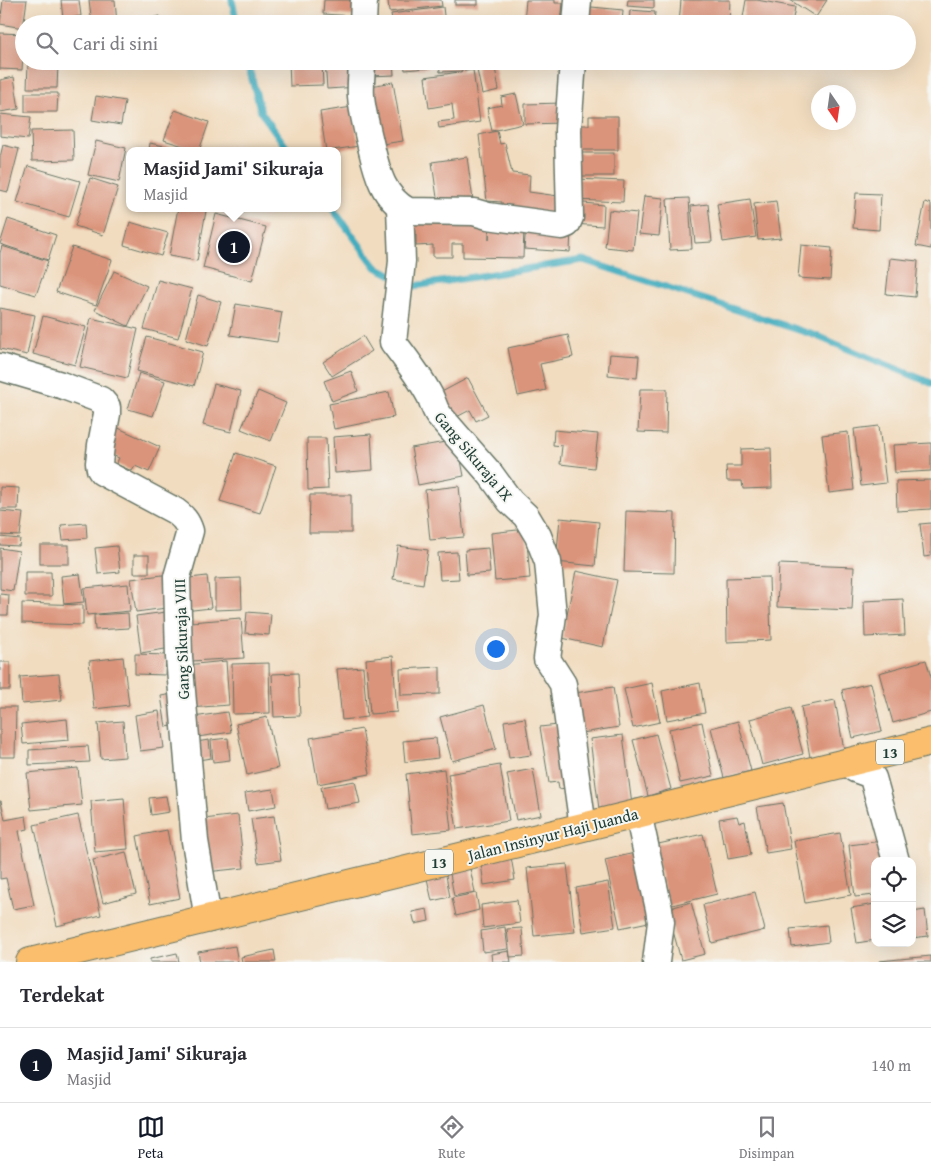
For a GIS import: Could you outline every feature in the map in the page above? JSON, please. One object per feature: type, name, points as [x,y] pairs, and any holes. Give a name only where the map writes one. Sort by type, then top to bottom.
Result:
[{"type":"highway","name":"Jalan Insinyur Haji Juanda","points":[[30,962],[931,742]]},
{"type":"street","points":[[363,15],[364,0]]},
{"type":"street","points":[[577,15],[578,0]]},
{"type":"street","points":[[361,70],[360,94],[362,109],[379,178],[386,191],[400,207],[408,211],[474,212],[488,216],[562,226],[566,224],[570,217],[568,130],[572,70]]},
{"type":"street","name":"Gang Sikuraja IX","points":[[400,207],[402,261],[393,342],[422,382],[438,414],[492,475],[510,501],[526,516],[538,536],[548,562],[553,615],[547,659],[563,684],[582,827]]},
{"type":"street","name":"Gang Sikuraja VIII","points":[[0,367],[61,385],[101,400],[107,407],[108,414],[100,445],[99,463],[102,472],[175,511],[184,517],[188,524],[190,531],[177,577],[179,657],[195,841],[208,919]]},
{"type":"street","points":[[848,762],[855,769],[869,774],[872,778],[895,857]]},
{"type":"street","points":[[638,814],[661,922],[656,962]]},
{"type":"building","points":[[3,0],[27,0],[25,15],[15,15],[15,27],[0,24]]},
{"type":"building","points":[[61,0],[79,0],[81,15],[63,15]]},
{"type":"building","points":[[89,0],[115,0],[116,15],[91,15]]},
{"type":"building","points":[[324,0],[358,0],[353,15],[323,14]]},
{"type":"building","points":[[388,0],[441,0],[442,6],[389,12]]},
{"type":"building","points":[[455,0],[478,0],[478,5],[455,5]]},
{"type":"building","points":[[526,0],[555,0],[555,3],[563,3],[562,15],[525,15]]},
{"type":"building","points":[[628,0],[654,0],[654,8],[627,6]]},
{"type":"building","points":[[681,0],[730,0],[729,15],[680,15]]},
{"type":"building","points":[[746,0],[757,0],[795,7],[794,15],[743,15]]},
{"type":"building","points":[[790,0],[827,0],[817,15],[813,15]]},
{"type":"building","points":[[581,6],[623,10],[623,15],[580,15]]},
{"type":"building","points":[[443,7],[444,15],[391,15]]},
{"type":"building","points":[[630,10],[655,12],[655,15],[630,15]]},
{"type":"building","points":[[0,33],[15,34],[15,70],[0,69]]},
{"type":"building","points":[[28,70],[58,70],[57,88],[27,88]]},
{"type":"building","points":[[289,70],[322,70],[323,85],[290,86]]},
{"type":"building","points":[[326,70],[357,70],[358,87],[327,89]]},
{"type":"building","points":[[370,70],[394,70],[394,75],[370,76]]},
{"type":"building","points":[[440,70],[462,70],[462,71],[440,72]]},
{"type":"building","points":[[473,70],[480,122],[439,128],[438,122],[454,120],[452,104],[429,108],[425,77]]},
{"type":"building","points":[[477,70],[495,70],[499,90],[482,94]]},
{"type":"building","points":[[14,77],[19,109],[0,112],[0,80]]},
{"type":"building","points":[[393,82],[403,141],[376,145],[365,87]]},
{"type":"building","points":[[25,93],[58,93],[57,112],[25,112]]},
{"type":"building","points":[[516,94],[523,124],[492,131],[487,108],[502,105],[501,97]]},
{"type":"building","points":[[96,96],[125,101],[121,125],[92,120]]},
{"type":"building","points":[[563,103],[563,123],[525,124],[525,104]]},
{"type":"building","points":[[352,107],[359,146],[341,149],[341,147],[325,147],[320,112]]},
{"type":"building","points":[[175,110],[209,122],[200,147],[186,147],[164,140]]},
{"type":"building","points":[[0,114],[31,117],[28,139],[0,136]]},
{"type":"building","points":[[589,116],[618,116],[618,150],[576,150],[576,125],[589,125]]},
{"type":"building","points":[[73,130],[74,160],[32,161],[31,131]]},
{"type":"building","points":[[497,131],[500,144],[505,143],[512,173],[530,175],[529,192],[558,196],[557,204],[566,205],[564,223],[502,216],[502,202],[487,201],[479,135]]},
{"type":"building","points":[[96,141],[126,148],[119,182],[88,175]]},
{"type":"building","points":[[150,143],[168,147],[150,147]]},
{"type":"building","points":[[3,145],[19,149],[8,192],[0,190],[0,157]]},
{"type":"building","points":[[577,153],[614,153],[614,176],[577,176]]},
{"type":"building","points":[[467,157],[473,200],[438,205],[432,162]]},
{"type":"building","points":[[28,166],[80,181],[69,217],[17,202]]},
{"type":"building","points":[[90,178],[118,187],[103,235],[75,226]]},
{"type":"building","points":[[575,179],[624,181],[623,202],[574,200]]},
{"type":"building","points":[[856,193],[881,194],[879,230],[853,228]]},
{"type":"building","points":[[644,196],[663,198],[659,236],[639,234]]},
{"type":"building","points":[[689,198],[692,249],[670,250],[667,199]]},
{"type":"building","points":[[750,199],[756,237],[723,242],[717,204]]},
{"type":"building","points":[[776,201],[781,238],[758,240],[754,204]]},
{"type":"building","points":[[574,202],[604,205],[603,226],[572,224]]},
{"type":"building","points":[[925,202],[931,204],[931,249],[916,246]]},
{"type":"building","points":[[708,204],[712,242],[695,243],[691,206]]},
{"type":"building","points":[[609,210],[637,213],[633,250],[605,247]]},
{"type":"building","points":[[177,212],[206,212],[197,261],[169,256]]},
{"type":"building","points":[[216,214],[266,227],[252,281],[203,268]]},
{"type":"building","points":[[8,219],[56,235],[48,260],[0,244]]},
{"type":"building","points":[[409,219],[489,219],[489,240],[490,222],[524,227],[523,258],[463,257],[463,244],[452,244],[452,257],[433,257],[433,245],[416,246],[416,235],[408,235]]},
{"type":"building","points":[[130,222],[168,233],[161,256],[124,245]]},
{"type":"building","points":[[526,226],[571,229],[570,252],[524,249]]},
{"type":"building","points":[[801,245],[832,248],[830,280],[798,278]]},
{"type":"building","points":[[2,246],[48,261],[36,295],[0,284],[0,253]]},
{"type":"building","points":[[72,247],[112,260],[96,305],[56,292]]},
{"type":"building","points":[[890,258],[918,261],[915,297],[886,294]]},
{"type":"building","points":[[114,271],[147,286],[128,326],[95,310]]},
{"type":"building","points":[[158,280],[192,289],[178,338],[144,329]]},
{"type":"building","points":[[198,295],[221,302],[208,346],[186,339]]},
{"type":"building","points":[[236,304],[282,312],[277,342],[230,335]]},
{"type":"building","points":[[0,308],[35,315],[27,355],[0,349]]},
{"type":"building","points":[[43,316],[86,327],[75,365],[33,354]]},
{"type":"building","points":[[91,318],[138,329],[127,378],[80,367]]},
{"type":"building","points":[[568,335],[573,357],[540,364],[546,390],[518,396],[508,348]]},
{"type":"building","points":[[363,336],[372,351],[332,376],[323,362]]},
{"type":"building","points":[[147,337],[203,352],[194,386],[137,371]]},
{"type":"building","points":[[610,354],[639,356],[637,378],[608,375]]},
{"type":"building","points":[[351,371],[358,391],[332,401],[324,381]]},
{"type":"building","points":[[139,373],[165,381],[153,416],[128,409]]},
{"type":"building","points":[[468,378],[488,415],[476,421],[470,410],[449,421],[436,395]]},
{"type":"building","points":[[214,384],[241,391],[231,432],[203,425]]},
{"type":"building","points":[[640,389],[667,389],[666,433],[638,432]]},
{"type":"building","points":[[258,391],[286,403],[271,441],[241,429]]},
{"type":"building","points":[[389,392],[394,417],[334,429],[329,404]]},
{"type":"building","points":[[114,426],[160,447],[149,472],[135,466],[132,471],[116,464],[119,458],[102,451]]},
{"type":"building","points":[[879,426],[886,483],[861,486],[854,429]]},
{"type":"building","points":[[554,430],[598,434],[594,468],[560,464],[562,446],[553,445]]},
{"type":"building","points":[[848,432],[854,490],[829,493],[822,435]]},
{"type":"building","points":[[371,434],[373,470],[335,473],[333,437]]},
{"type":"building","points":[[307,438],[326,438],[328,489],[308,490]]},
{"type":"building","points":[[457,440],[464,476],[418,485],[411,448]]},
{"type":"building","points":[[931,443],[931,471],[895,473],[893,445]]},
{"type":"building","points":[[771,448],[772,488],[743,489],[742,481],[727,481],[726,466],[741,466],[741,449]]},
{"type":"building","points":[[236,453],[276,466],[260,513],[220,501]]},
{"type":"building","points":[[931,480],[931,509],[897,511],[896,481]]},
{"type":"building","points":[[459,486],[464,537],[430,540],[425,490]]},
{"type":"building","points":[[0,487],[19,488],[18,509],[0,509]]},
{"type":"building","points":[[310,495],[351,495],[351,533],[309,533]]},
{"type":"building","points":[[0,511],[23,513],[20,536],[0,535]]},
{"type":"building","points":[[626,511],[675,513],[674,573],[624,572]]},
{"type":"building","points":[[560,518],[599,522],[595,566],[556,562]]},
{"type":"building","points":[[86,523],[87,538],[63,540],[61,525]]},
{"type":"building","points":[[931,523],[931,556],[924,557],[920,524]]},
{"type":"building","points":[[526,529],[530,578],[495,581],[491,533]]},
{"type":"building","points":[[0,537],[20,539],[19,546],[0,545]]},
{"type":"building","points":[[40,545],[69,545],[69,564],[40,564]]},
{"type":"building","points":[[117,546],[120,572],[98,574],[95,548]]},
{"type":"building","points":[[398,546],[428,550],[423,584],[393,579]]},
{"type":"building","points":[[0,548],[19,551],[13,591],[0,589]]},
{"type":"building","points":[[488,548],[490,573],[467,575],[465,550]]},
{"type":"building","points":[[457,552],[459,579],[440,580],[438,553]]},
{"type":"building","points":[[134,555],[149,555],[149,573],[134,573]]},
{"type":"building","points":[[779,564],[854,567],[852,610],[777,607]]},
{"type":"building","points":[[576,571],[617,580],[603,647],[562,638]]},
{"type":"building","points":[[25,572],[51,572],[52,596],[25,596]]},
{"type":"building","points":[[80,574],[84,602],[64,604],[61,576]]},
{"type":"building","points":[[170,574],[174,607],[136,612],[131,579]]},
{"type":"building","points":[[207,576],[211,608],[184,611],[181,579]]},
{"type":"building","points":[[769,577],[771,640],[727,642],[726,578]]},
{"type":"building","points":[[241,578],[242,609],[215,610],[215,579]]},
{"type":"building","points":[[128,584],[130,611],[87,615],[84,588]]},
{"type":"building","points":[[0,594],[9,595],[8,615],[0,615]]},
{"type":"building","points":[[903,599],[905,635],[865,637],[864,601]]},
{"type":"building","points":[[22,603],[83,605],[83,625],[22,623]]},
{"type":"building","points":[[166,612],[171,648],[141,653],[136,616]]},
{"type":"building","points":[[247,612],[271,614],[269,635],[245,633]]},
{"type":"building","points":[[128,613],[129,628],[95,630],[94,615]]},
{"type":"building","points":[[241,618],[244,658],[192,661],[190,622]]},
{"type":"building","points":[[135,654],[166,655],[165,675],[135,674]]},
{"type":"building","points":[[393,656],[397,712],[370,714],[366,659]]},
{"type":"building","points":[[123,657],[129,705],[94,709],[89,661]]},
{"type":"building","points":[[926,660],[931,677],[931,712],[893,723],[879,673]]},
{"type":"building","points":[[226,661],[229,705],[189,708],[186,665]]},
{"type":"building","points":[[0,662],[10,662],[10,690],[0,690]]},
{"type":"building","points":[[269,663],[270,713],[233,714],[232,664]]},
{"type":"building","points":[[363,667],[367,717],[342,720],[337,669]]},
{"type":"building","points":[[440,667],[440,694],[401,695],[400,669]]},
{"type":"building","points":[[298,673],[300,716],[274,717],[272,674]]},
{"type":"building","points":[[59,674],[62,700],[22,704],[20,677]]},
{"type":"building","points":[[652,683],[660,722],[633,728],[624,689]]},
{"type":"building","points":[[700,683],[705,713],[667,720],[662,691]]},
{"type":"building","points":[[871,683],[882,731],[853,738],[842,690]]},
{"type":"building","points":[[613,687],[619,727],[582,733],[575,693]]},
{"type":"building","points":[[179,693],[184,724],[166,727],[161,696]]},
{"type":"building","points":[[835,700],[844,750],[810,757],[801,707]]},
{"type":"building","points":[[484,705],[496,749],[452,761],[440,717]]},
{"type":"building","points":[[0,707],[16,707],[15,757],[0,757]]},
{"type":"building","points":[[791,708],[803,754],[762,765],[750,719]]},
{"type":"building","points":[[159,711],[164,748],[140,751],[135,715]]},
{"type":"building","points":[[227,712],[231,732],[191,738],[187,718]]},
{"type":"building","points":[[267,717],[278,768],[247,775],[236,724]]},
{"type":"building","points":[[525,718],[531,755],[509,758],[504,721]]},
{"type":"building","points":[[67,719],[69,740],[23,744],[21,724]]},
{"type":"building","points":[[123,721],[125,757],[101,759],[98,723]]},
{"type":"building","points":[[738,721],[751,771],[724,778],[711,728]]},
{"type":"building","points":[[702,722],[713,776],[680,783],[669,729]]},
{"type":"building","points":[[567,724],[572,787],[559,789],[558,782],[549,783],[540,727]]},
{"type":"building","points":[[362,729],[370,774],[318,784],[310,738]]},
{"type":"building","points":[[656,734],[671,789],[648,796],[633,740]]},
{"type":"building","points":[[623,735],[632,805],[599,809],[590,739]]},
{"type":"building","points":[[228,738],[230,760],[213,762],[211,740]]},
{"type":"building","points":[[436,738],[438,758],[405,762],[403,741]]},
{"type":"building","points":[[209,740],[211,758],[198,760],[196,742]]},
{"type":"building","points":[[88,746],[90,762],[29,765],[29,750]]},
{"type":"building","points":[[500,765],[509,821],[457,829],[448,774]]},
{"type":"building","points":[[78,768],[82,805],[31,810],[27,773]]},
{"type":"building","points":[[444,769],[451,830],[412,834],[406,774]]},
{"type":"building","points":[[533,769],[541,815],[516,820],[507,774]]},
{"type":"building","points":[[355,781],[360,803],[325,809],[321,787]]},
{"type":"building","points":[[273,789],[276,806],[248,811],[245,793]]},
{"type":"building","points":[[166,796],[169,812],[151,815],[149,798]]},
{"type":"building","points":[[124,798],[128,849],[95,852],[91,801]]},
{"type":"building","points":[[0,801],[5,820],[26,816],[28,829],[19,831],[34,905],[13,909],[6,878],[0,879]]},
{"type":"building","points":[[783,803],[791,849],[766,853],[757,807]]},
{"type":"building","points":[[78,815],[101,915],[57,926],[34,825]]},
{"type":"building","points":[[238,815],[244,868],[206,872],[195,820]]},
{"type":"building","points":[[274,816],[281,860],[258,863],[251,819]]},
{"type":"building","points":[[737,816],[739,823],[745,821],[751,855],[728,859],[719,819]]},
{"type":"building","points":[[167,830],[180,898],[150,904],[137,836]]},
{"type":"building","points":[[840,833],[851,895],[805,903],[794,841]]},
{"type":"building","points":[[703,834],[717,894],[668,906],[654,845]]},
{"type":"building","points":[[882,841],[884,857],[871,857],[871,895],[855,897],[849,845]]},
{"type":"building","points":[[510,851],[515,880],[484,885],[480,856]]},
{"type":"building","points":[[643,851],[658,920],[620,928],[605,860]]},
{"type":"building","points":[[126,852],[136,894],[103,903],[93,860]]},
{"type":"building","points":[[469,864],[475,892],[454,896],[449,868]]},
{"type":"building","points":[[567,864],[575,932],[534,936],[527,868]]},
{"type":"building","points":[[445,870],[450,897],[432,901],[426,874]]},
{"type":"building","points":[[608,882],[615,927],[583,932],[576,888]]},
{"type":"building","points":[[755,892],[765,930],[712,943],[703,905]]},
{"type":"building","points":[[476,893],[479,910],[456,916],[452,898]]},
{"type":"building","points":[[517,900],[520,923],[483,928],[481,905]]},
{"type":"building","points":[[691,902],[705,954],[681,960],[667,909]]},
{"type":"building","points":[[871,905],[871,941],[857,943],[851,908]]},
{"type":"building","points":[[427,909],[429,921],[415,924],[412,912]]},
{"type":"building","points":[[925,910],[928,936],[916,938],[916,911]]},
{"type":"building","points":[[827,925],[829,942],[792,947],[790,929]]},
{"type":"building","points":[[505,927],[508,949],[483,952],[481,931]]},
{"type":"building","points":[[522,928],[524,956],[510,957],[507,929]]},
{"type":"building","points":[[235,946],[238,962],[200,962],[198,952]]},
{"type":"building","points":[[274,950],[276,962],[242,962],[241,957]]},
{"type":"building","points":[[509,951],[511,962],[492,962],[491,954]]},
{"type":"building","points":[[177,953],[179,962],[150,962],[150,959]]},
{"type":"building","points":[[931,956],[931,962],[879,962],[879,961]]},
{"type":"waterway","points":[[232,0],[235,15]]},
{"type":"waterway","points":[[249,70],[261,112],[286,147]]},
{"type":"waterway","points":[[335,212],[376,267],[396,277]]},
{"type":"waterway","points":[[405,282],[415,286],[583,260],[814,335],[931,383]]},
{"type":"place","name":"Masjid Jami' Sikuraja","points":[[234,247]]}]
